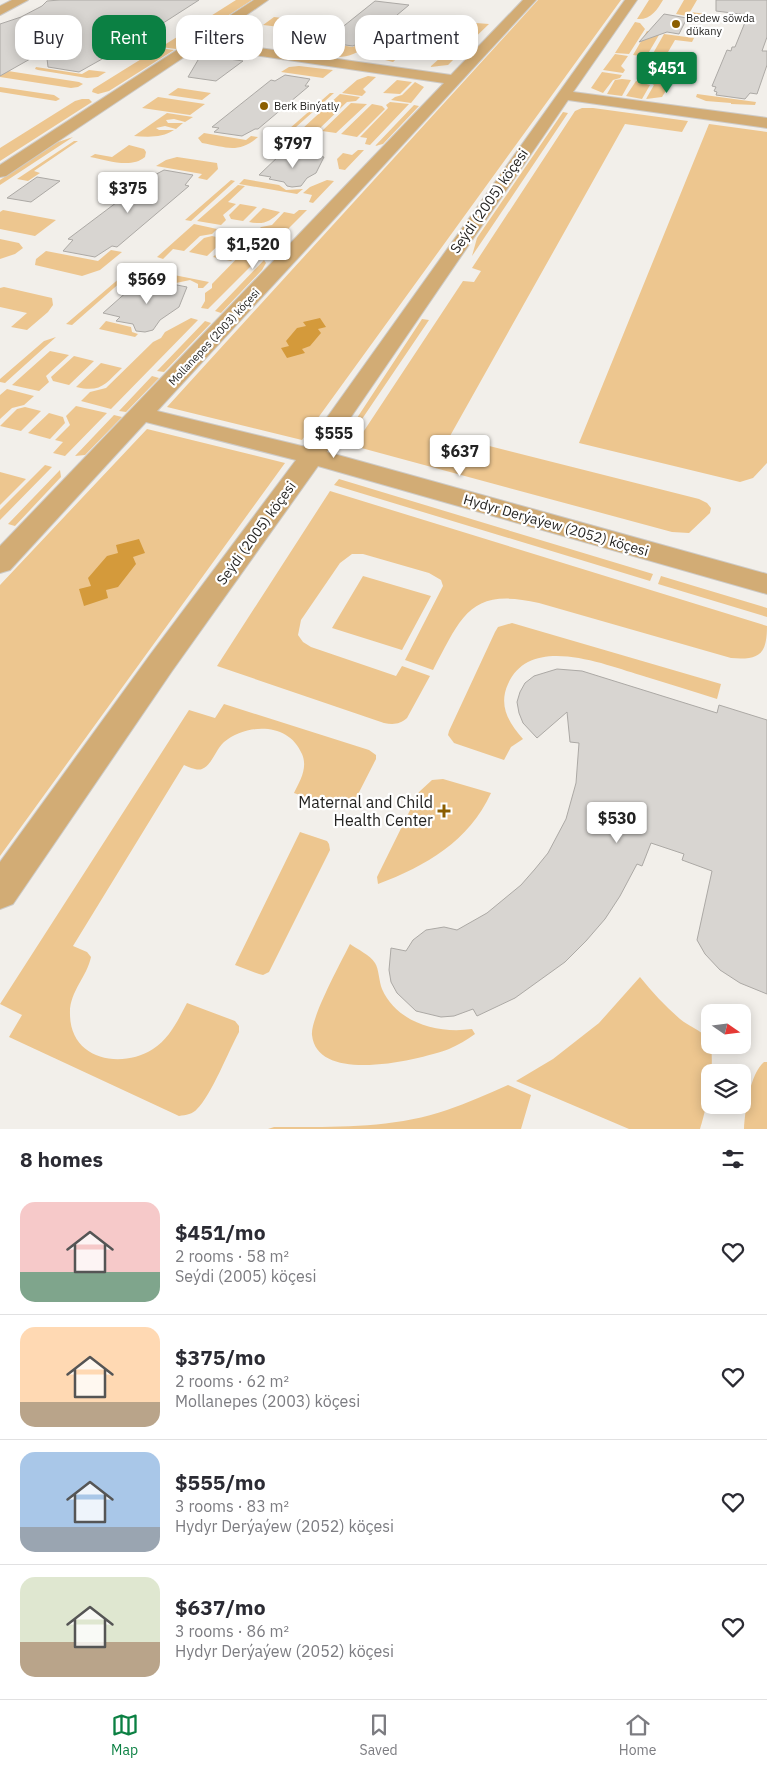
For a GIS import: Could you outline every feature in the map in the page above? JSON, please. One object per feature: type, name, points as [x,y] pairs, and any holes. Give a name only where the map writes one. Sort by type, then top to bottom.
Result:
[{"type":"street","points":[[0,11],[22,0]]},
{"type":"street","points":[[239,15],[262,0]]},
{"type":"street","name":"Mollanepes (2003) köçesi","points":[[0,563],[530,0]]},
{"type":"street","name":"Seýdi (2005) köçesi","points":[[0,892],[161,663],[312,456],[631,0]]},
{"type":"street","points":[[263,53],[456,80]]},
{"type":"street","points":[[0,172],[176,56]]},
{"type":"street","points":[[564,95],[767,123]]},
{"type":"street","name":"Hydyr Derýaýew (2052) köçesi","points":[[142,414],[312,456],[767,584]]},
{"type":"shaded area","points":[[236,0],[252,0],[229,15],[212,15]]},
{"type":"shaded area","points":[[538,0],[621,0],[302,440],[167,407]]},
{"type":"shaded area","points":[[649,0],[663,0],[656,11],[650,16],[637,19]]},
{"type":"shaded area","points":[[684,0],[697,0],[690,12],[707,14],[704,19],[676,14]]},
{"type":"shaded area","points":[[273,18],[273,26],[263,25]]},
{"type":"shaded area","points":[[635,22],[640,23],[645,29],[629,54],[615,53]]},
{"type":"shaded area","points":[[478,23],[489,24],[478,35]]},
{"type":"shaded area","points":[[647,31],[659,35],[646,57],[633,55]]},
{"type":"shaded area","points":[[664,34],[694,38],[692,42],[675,40],[664,59],[651,57]]},
{"type":"shaded area","points":[[176,38],[176,49],[166,48],[166,44]]},
{"type":"shaded area","points":[[345,46],[355,46],[355,53],[345,57]]},
{"type":"shaded area","points":[[166,49],[174,50],[166,55]]},
{"type":"shaded area","points":[[615,54],[628,56],[621,66],[625,70],[623,73],[603,70]]},
{"type":"shaded area","points":[[140,60],[158,60],[109,91],[98,94],[92,92],[93,89]]},
{"type":"shaded area","points":[[438,60],[453,60],[448,65],[430,67]]},
{"type":"shaded area","points":[[668,61],[682,63],[673,80],[652,77],[654,74],[661,72]]},
{"type":"shaded area","points":[[299,66],[333,70],[323,78],[281,72],[289,67]]},
{"type":"shaded area","points":[[36,67],[82,74],[89,70],[106,72],[98,77],[87,78],[38,70],[35,69]]},
{"type":"shaded area","points":[[8,71],[83,84],[71,88],[0,77],[0,74]]},
{"type":"shaded area","points":[[602,72],[622,75],[620,78],[613,80],[603,93],[591,88]]},
{"type":"shaded area","points":[[368,76],[376,77],[363,89],[366,92],[362,96],[342,93],[357,80]]},
{"type":"shaded area","points":[[651,78],[672,81],[662,97],[646,99],[654,85],[649,82]]},
{"type":"shaded area","points":[[397,80],[412,82],[400,94],[383,93]]},
{"type":"shaded area","points":[[615,80],[631,80],[622,96],[607,94]]},
{"type":"shaded area","points":[[636,81],[650,85],[642,99],[626,96]]},
{"type":"shaded area","points":[[415,82],[424,87],[411,103],[391,100],[402,95]]},
{"type":"shaded area","points":[[0,87],[54,95],[60,99],[56,101],[0,92]]},
{"type":"shaded area","points":[[178,88],[211,93],[202,100],[168,95]]},
{"type":"shaded area","points":[[330,93],[334,93],[277,144],[273,143]]},
{"type":"shaded area","points":[[340,94],[360,97],[356,101],[347,102],[317,131],[309,129],[295,142],[289,141]]},
{"type":"shaded area","points":[[697,94],[756,102],[755,105],[706,101],[696,97]]},
{"type":"shaded area","points":[[158,97],[205,104],[190,115],[142,108]]},
{"type":"shaded area","points":[[89,99],[92,102],[0,161],[0,148],[75,101]]},
{"type":"shaded area","points":[[390,102],[409,104],[370,145],[365,144],[367,138],[360,137],[388,108],[386,105]]},
{"type":"shaded area","points":[[351,103],[367,104],[336,133],[322,131]]},
{"type":"shaded area","points":[[372,104],[382,106],[385,109],[357,137],[341,134]]},
{"type":"shaded area","points":[[414,105],[419,106],[383,144],[375,146]]},
{"type":"shaded area","points":[[582,108],[688,121],[682,132],[625,124],[450,436],[699,499],[707,503],[711,508],[710,513],[689,533],[672,532],[354,446],[463,281],[474,282],[481,271],[472,268],[575,111]]},
{"type":"shaded area","points":[[563,112],[568,113],[472,256],[477,238]]},
{"type":"shaded area","points":[[167,113],[193,117],[185,122],[174,119],[166,120],[168,123],[183,123],[176,129],[165,126],[156,128],[159,130],[174,130],[160,136],[134,136]]},
{"type":"shaded area","points":[[709,124],[767,132],[767,463],[753,478],[740,482],[579,443]]},
{"type":"shaded area","points":[[204,133],[246,140],[251,136],[258,137],[244,146],[232,148],[202,143],[198,138]]},
{"type":"shaded area","points":[[73,137],[0,185],[0,180],[58,142]]},
{"type":"shaded area","points":[[74,141],[78,141],[34,171],[40,173],[28,181],[17,179]]},
{"type":"shaded area","points":[[129,145],[144,149],[146,152],[145,157],[139,161],[126,163],[90,157],[95,154],[112,157]]},
{"type":"shaded area","points":[[358,150],[364,150],[345,170],[339,169],[337,159],[343,153],[352,155]]},
{"type":"shaded area","points":[[177,157],[217,163],[218,169],[207,180],[198,178],[202,174],[156,166],[166,160]]},
{"type":"shaded area","points":[[244,179],[279,185],[286,190],[303,189],[297,194],[239,184]]},
{"type":"shaded area","points":[[231,180],[235,181],[191,221],[185,220]]},
{"type":"shaded area","points":[[327,180],[334,181],[313,203],[309,202],[312,195],[303,193],[310,187]]},
{"type":"shaded area","points":[[238,185],[245,186],[228,202],[236,204],[223,215],[226,220],[221,225],[197,221]]},
{"type":"shaded area","points":[[240,204],[257,207],[243,221],[231,219],[229,215]]},
{"type":"shaded area","points":[[263,208],[280,212],[266,222],[249,222]]},
{"type":"shaded area","points":[[3,210],[56,220],[35,236],[0,229],[0,212]]},
{"type":"shaded area","points":[[299,210],[307,210],[284,233],[274,231],[270,235],[256,232],[261,227],[272,225],[284,212],[294,214]]},
{"type":"shaded area","points":[[194,224],[217,229],[212,234],[200,236],[184,251],[173,249],[163,259],[157,257]]},
{"type":"shaded area","points":[[253,235],[267,238],[263,242],[273,244],[208,309],[201,308],[205,301],[205,293],[212,288],[212,284],[250,245],[248,241]]},
{"type":"shaded area","points":[[212,236],[225,239],[207,256],[189,252],[204,238]]},
{"type":"shaded area","points":[[0,239],[19,243],[23,248],[15,254],[0,259]]},
{"type":"shaded area","points":[[231,240],[243,242],[245,246],[231,261],[213,257]]},
{"type":"shaded area","points":[[111,250],[122,252],[100,270],[82,276],[35,265],[36,259],[46,251],[98,261]]},
{"type":"shaded area","points":[[264,260],[266,263],[262,270],[221,313],[215,311]]},
{"type":"shaded area","points":[[139,266],[72,325],[66,324],[128,271]]},
{"type":"shaded area","points":[[144,269],[209,282],[203,288],[198,288],[198,284],[190,280],[176,283],[138,275]]},
{"type":"shaded area","points":[[4,287],[52,298],[53,305],[48,312],[27,330],[11,327],[27,313],[0,307],[0,288]]},
{"type":"shaded area","points":[[191,318],[198,320],[111,409],[81,401],[90,392],[106,388],[153,342],[161,338],[165,332]]},
{"type":"shaded area","points":[[320,318],[326,327],[318,329],[321,333],[310,346],[302,349],[305,353],[287,358],[281,348],[289,346],[286,341],[297,328],[306,326],[303,322]]},
{"type":"shaded area","points":[[422,319],[429,320],[360,422],[355,421]]},
{"type":"shaded area","points":[[106,321],[131,327],[132,332],[138,334],[135,337],[99,329]]},
{"type":"shaded area","points":[[205,321],[211,323],[164,372],[157,371]]},
{"type":"shaded area","points":[[56,337],[5,383],[0,382],[0,379],[44,341]]},
{"type":"shaded area","points":[[50,351],[69,355],[46,376],[49,382],[39,391],[12,385]]},
{"type":"shaded area","points":[[74,356],[94,361],[69,385],[53,381],[51,377]]},
{"type":"shaded area","points":[[101,363],[122,368],[102,386],[91,389],[76,387]]},
{"type":"shaded area","points":[[152,376],[159,378],[126,412],[119,411]]},
{"type":"shaded area","points":[[7,389],[34,396],[24,405],[12,408],[0,419],[0,395]]},
{"type":"shaded area","points":[[76,406],[107,413],[65,456],[53,453],[63,442],[55,440],[70,425],[66,416]]},
{"type":"shaded area","points":[[25,407],[41,411],[21,431],[0,426],[17,409]]},
{"type":"shaded area","points":[[49,413],[63,417],[65,423],[50,439],[28,433]]},
{"type":"shaded area","points":[[114,415],[122,417],[85,455],[75,456]]},
{"type":"shaded area","points":[[147,429],[285,463],[0,856],[0,585]]},
{"type":"shaded area","points":[[45,465],[52,467],[0,520],[0,510]]},
{"type":"shaded area","points":[[60,470],[61,477],[15,526],[8,524]]},
{"type":"shaded area","points":[[0,472],[26,479],[0,505]]},
{"type":"shaded area","points":[[339,479],[653,574],[650,581],[334,485]]},
{"type":"shaded area","points":[[330,491],[767,626],[765,644],[760,654],[748,658],[731,658],[539,603],[516,599],[497,599],[483,603],[471,610],[461,621],[433,670],[405,660],[443,586],[441,580],[429,573],[363,554],[352,554],[340,563],[301,620],[298,635],[303,642],[311,647],[396,676],[402,666],[430,676],[407,718],[397,724],[384,723],[217,666]]},
{"type":"shaded area","points":[[139,539],[145,553],[133,557],[136,564],[118,587],[106,590],[108,598],[84,606],[79,589],[91,586],[88,578],[107,556],[118,553],[116,545]]},
{"type":"shaded area","points":[[363,576],[431,596],[402,650],[332,628]]},
{"type":"shaded area","points":[[661,576],[767,608],[767,617],[658,584]]},
{"type":"shaded area","points":[[512,623],[721,684],[717,699],[588,660],[550,656],[533,660],[518,669],[508,684],[504,700],[506,714],[513,727],[523,739],[511,747],[504,760],[454,743],[448,735],[449,731],[495,632],[498,627]]},
{"type":"shaded area","points":[[224,704],[369,750],[376,755],[376,759],[352,806],[349,809],[342,810],[294,793],[304,769],[304,759],[296,744],[288,736],[278,731],[255,729],[244,731],[224,742],[209,764],[202,769],[195,769],[184,765],[73,946],[87,952],[91,957],[70,1006],[72,1029],[78,1041],[88,1050],[99,1056],[112,1059],[126,1059],[153,1049],[169,1034],[187,1003],[235,1021],[239,1026],[239,1032],[214,1084],[202,1103],[193,1112],[179,1116],[9,1037],[22,1015],[0,1004],[189,710],[215,718]]},
{"type":"shaded area","points":[[443,779],[491,793],[471,825],[444,850],[413,869],[378,884],[377,877],[419,792],[432,780]]},
{"type":"shaded area","points":[[300,832],[327,841],[330,850],[269,972],[263,975],[235,965]]},
{"type":"shaded area","points":[[350,944],[373,960],[382,989],[389,1001],[408,1018],[433,1028],[446,1030],[472,1029],[475,1034],[449,1049],[394,1063],[350,1064],[331,1060],[318,1050],[312,1035],[313,1027],[327,990]]},
{"type":"shaded area","points":[[640,977],[674,1014],[683,1022],[701,1032],[701,1054],[712,1054],[712,1057],[711,1064],[701,1064],[701,1114],[704,1114],[700,1129],[629,1129],[516,1081],[553,1059],[599,1023]]},
{"type":"shaded area","points":[[764,1062],[767,1062],[767,1129],[744,1129],[746,1114],[751,1114],[751,1087],[759,1068]]},
{"type":"shaded area","points":[[508,1085],[531,1095],[521,1129],[268,1129],[274,1127],[361,1126],[405,1121],[447,1110]]},
{"type":"building","points":[[199,0],[166,21],[166,15],[92,15],[92,60],[100,60],[79,72],[48,67],[47,60],[82,60],[82,15],[25,15],[42,6],[47,1]]},
{"type":"building","points":[[716,0],[767,0],[767,37],[762,51],[767,51],[767,65],[757,94],[750,93],[745,99],[716,95],[717,92],[714,91],[716,87],[712,86],[727,50],[731,51],[732,47],[735,47],[748,15],[716,11]]},
{"type":"building","points":[[375,1],[409,5],[397,15],[358,15]]},
{"type":"building","name":"Bedew söwda dükany","points":[[664,14],[687,18],[679,34],[667,32],[639,42]]},
{"type":"building","points":[[355,17],[355,45],[353,46],[345,45],[345,25]]},
{"type":"building","points":[[15,19],[15,60],[28,60],[0,76],[0,24]]},
{"type":"building","points":[[198,60],[243,61],[216,81],[188,77]]},
{"type":"building","name":"Berk Binýatly","points":[[285,75],[310,79],[305,86],[309,86],[258,129],[242,136],[214,132],[219,128],[212,127],[271,80],[275,81]]},
{"type":"building","points":[[282,153],[324,157],[316,173],[307,178],[301,186],[292,187],[287,186],[284,182],[269,179],[271,177],[259,175]]},
{"type":"building","points":[[164,170],[193,175],[185,185],[189,186],[117,247],[112,246],[95,257],[63,251],[73,240],[68,239],[149,178]]},
{"type":"building","points":[[37,177],[60,181],[31,202],[7,198]]},
{"type":"building","points":[[157,281],[187,287],[179,307],[160,320],[153,330],[145,332],[136,331],[133,324],[116,321],[120,317],[103,313],[138,282],[154,285]]},
{"type":"building","points":[[557,669],[582,671],[717,713],[719,705],[767,720],[767,994],[740,983],[720,970],[705,954],[697,940],[712,871],[682,860],[684,854],[651,843],[642,866],[637,864],[605,919],[586,941],[565,962],[515,998],[477,1016],[473,1009],[454,1016],[441,1017],[416,1011],[397,993],[391,982],[389,970],[391,948],[406,951],[413,940],[426,930],[444,927],[457,930],[487,913],[521,885],[535,869],[548,853],[566,819],[576,783],[579,743],[570,742],[567,712],[537,738],[523,723],[517,702],[525,683],[534,676]]},
{"type":"place","name":"Bedew söwda dükany","points":[[676,24]]},
{"type":"place","name":"Berk Binýatly","points":[[264,106]]},
{"type":"place","name":"Maternal and Child Health Center","points":[[444,811]]}]
